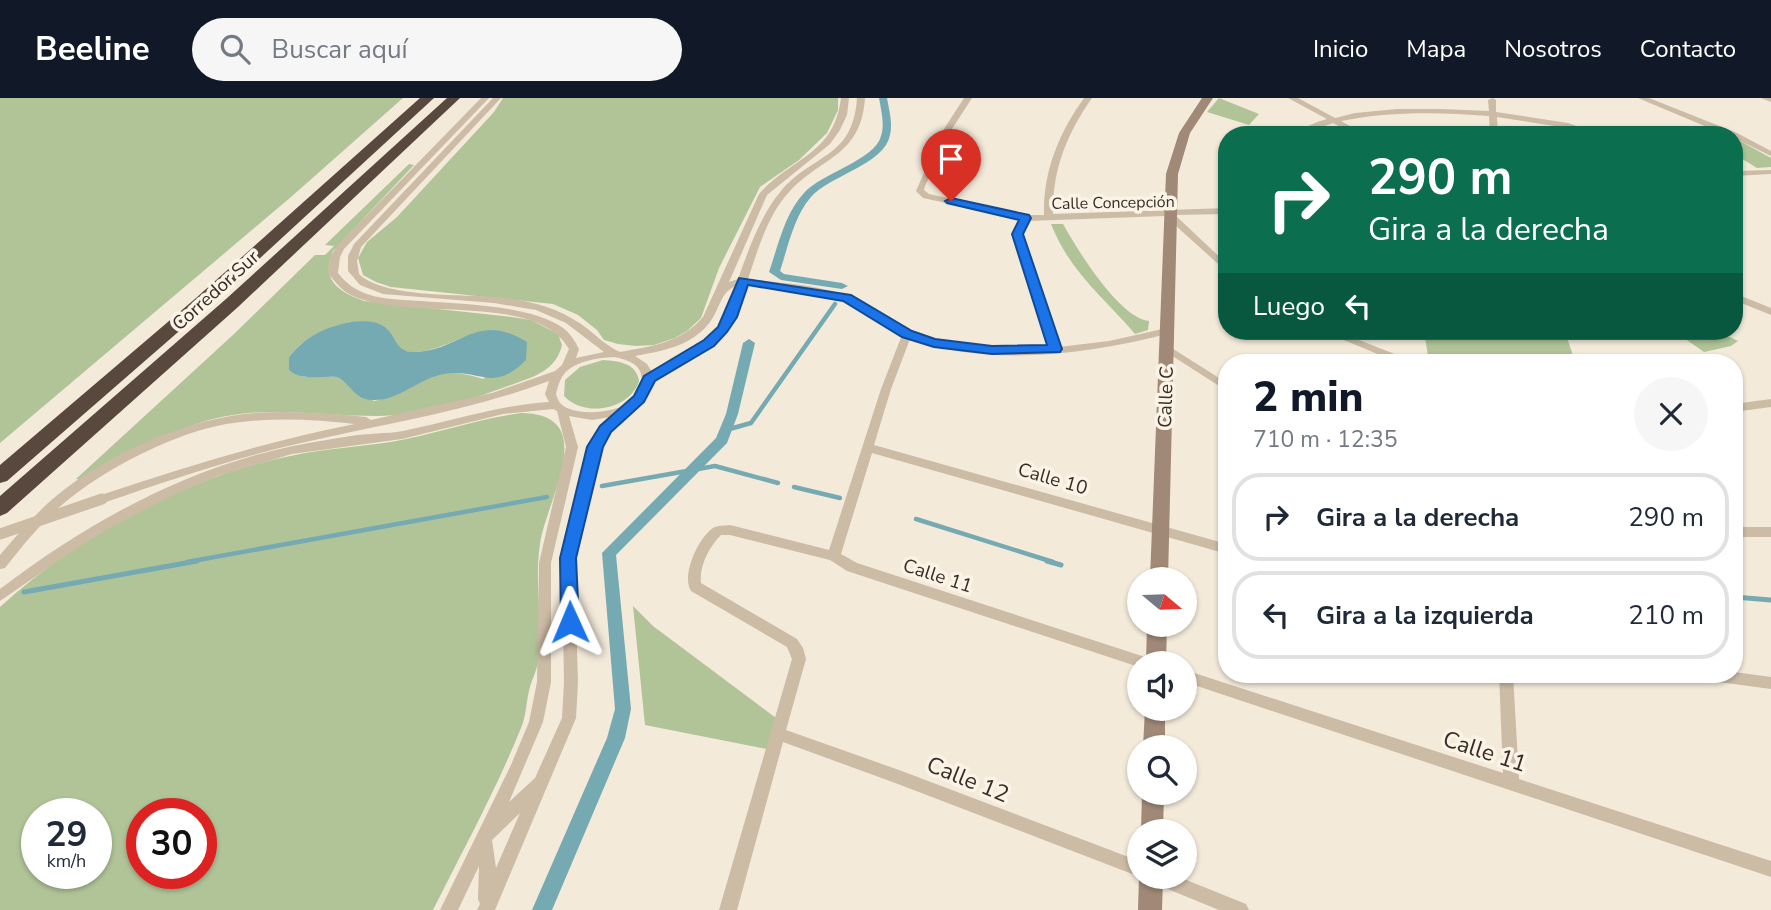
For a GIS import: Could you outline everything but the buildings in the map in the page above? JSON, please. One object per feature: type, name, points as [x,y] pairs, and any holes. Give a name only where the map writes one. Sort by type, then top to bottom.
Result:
[{"type":"highway","name":"Corredor Sur","points":[[0,476],[202,302],[428,98]]},
{"type":"highway","name":"Corredor Sur","points":[[0,508],[232,303],[454,98]]},
{"type":"street","points":[[449,910],[536,722],[544,682],[545,563],[572,447],[559,408],[550,395],[552,385],[574,349],[568,336],[552,325],[510,313],[376,301],[355,294],[340,284],[332,273],[340,248],[485,98]]},
{"type":"street","points":[[497,98],[357,246],[351,257],[353,275],[362,283],[392,292],[537,307],[561,314],[618,355],[641,363],[649,379]]},
{"type":"street","points":[[0,534],[234,456],[377,422],[413,418],[525,388],[590,357],[674,345],[694,335],[708,318],[763,194],[772,184],[806,163],[823,148],[839,127],[845,109],[845,98]]},
{"type":"street","points":[[485,910],[569,718],[571,682],[568,558],[595,447],[605,429],[639,399],[649,379],[709,343],[723,330],[774,205],[788,188],[839,150],[854,130],[862,111],[861,98]]},
{"type":"street","name":"Calle Concepción","points":[[968,98],[946,132],[920,191],[926,195],[1025,218],[1218,212]]},
{"type":"street","points":[[1049,218],[1054,165],[1067,130],[1088,98]]},
{"type":"street","name":"Calle C","points":[[1159,567],[1169,215],[1175,156],[1191,120],[1208,98]]},
{"type":"street","points":[[1292,98],[1344,126]]},
{"type":"street","points":[[1642,98],[1712,126]]},
{"type":"street","points":[[1765,98],[1771,100]]},
{"type":"street","points":[[1444,101],[1492,102],[1573,126]]},
{"type":"street","points":[[1492,102],[1493,126]]},
{"type":"street","points":[[1306,126],[1321,115],[1364,105]]},
{"type":"street","points":[[823,148],[838,142],[854,130]]},
{"type":"street","points":[[1743,140],[1771,154]]},
{"type":"street","points":[[808,174],[819,161],[823,148]]},
{"type":"street","points":[[1743,174],[1771,172]]},
{"type":"street","points":[[1169,215],[1218,261]]},
{"type":"street","points":[[1025,218],[1017,234],[1055,349]]},
{"type":"street","points":[[731,264],[733,273],[743,281]]},
{"type":"street","points":[[719,294],[729,285],[743,281],[847,298],[907,334],[934,343],[977,349],[1055,349],[1137,340],[1167,331]]},
{"type":"street","points":[[1743,300],[1771,312]]},
{"type":"street","points":[[834,556],[886,389],[907,334]]},
{"type":"street","points":[[1350,340],[1386,354]]},
{"type":"street","points":[[1167,348],[1218,382]]},
{"type":"street","points":[[1743,407],[1771,403]]},
{"type":"street","points":[[0,596],[87,535],[172,490],[243,464],[291,450],[410,434],[513,408],[559,408],[593,417],[627,408]]},
{"type":"street","points":[[0,564],[61,499],[109,468],[157,443],[206,425],[251,418],[340,418],[377,422]]},
{"type":"street","points":[[297,440],[355,440]]},
{"type":"street","name":"Calle 10","points":[[869,448],[1218,546]]},
{"type":"street","name":"Calle 11","points":[[779,734],[798,666],[798,653],[792,643],[693,583],[695,569],[709,540],[718,531],[730,530],[834,556],[852,567],[1127,657]]},
{"type":"street","points":[[1743,532],[1771,532]]},
{"type":"street","points":[[1743,679],[1771,683]]},
{"type":"street","name":"Calle 11","points":[[1197,680],[1771,869]]},
{"type":"street","points":[[1506,683],[1511,783]]},
{"type":"street","points":[[728,910],[779,734]]},
{"type":"street","name":"Calle 12","points":[[779,734],[900,777],[1127,864]]},
{"type":"street","points":[[484,837],[521,804],[549,767]]},
{"type":"street","points":[[484,837],[488,873],[485,910]]},
{"type":"street","points":[[1150,910],[1151,889]]},
{"type":"street","points":[[1188,889],[1240,910]]},
{"type":"green space","points":[[0,98],[403,98],[291,197],[0,443]]},
{"type":"green space","points":[[503,98],[838,98],[838,110],[827,133],[799,160],[760,187],[719,268],[701,318],[675,338],[654,345],[636,346],[604,340],[597,330],[578,315],[553,304],[391,287],[363,275],[358,258],[367,242],[397,217],[494,112]]},
{"type":"green space","points":[[1219,98],[1259,114],[1249,125],[1207,112]]},
{"type":"green space","points":[[1743,143],[1771,158],[1771,167],[1757,168],[1743,159]]},
{"type":"green space","points":[[409,164],[414,165],[333,251],[329,270],[334,284],[364,301],[531,320],[558,334],[562,345],[559,354],[549,367],[535,376],[478,397],[428,410],[376,416],[264,412],[207,421],[170,434],[81,480],[76,479],[234,334],[315,255],[325,255],[334,246],[325,245]],"holes":[[[351,322],[376,324],[390,335],[400,350],[412,352],[495,330],[484,379],[446,373],[374,401],[337,377],[304,377],[289,370],[289,357],[302,343],[325,330]]]},
{"type":"green space","points":[[1051,224],[1063,224],[1112,296],[1137,317],[1149,321],[1148,330],[1135,334],[1100,296],[1068,257]]},
{"type":"green space","points":[[1425,340],[1568,340],[1572,354],[1428,354]]},
{"type":"green space","points":[[1687,340],[1738,341],[1731,346],[1704,352]]},
{"type":"green space","points":[[603,360],[626,364],[637,375],[639,381],[626,399],[606,408],[594,409],[573,403],[564,396],[565,380],[580,367]]},
{"type":"green space","points":[[521,413],[545,417],[559,428],[564,443],[563,462],[540,544],[538,661],[523,724],[433,910],[0,910],[0,607],[31,580],[99,533],[173,494],[250,466],[290,456],[391,442]]},
{"type":"green space","points":[[633,606],[653,626],[776,718],[767,749],[645,725]]},
{"type":"water","points":[[368,321],[379,324],[388,329],[402,349],[413,352],[443,346],[481,331],[509,333],[527,342],[526,360],[504,376],[486,378],[467,374],[444,374],[382,400],[366,399],[357,395],[337,377],[305,377],[289,370],[289,357],[302,343],[325,330],[351,322]]},
{"type":"waterway","points":[[842,286],[781,277],[774,272],[805,197],[823,182],[869,156],[884,141],[887,125],[883,98]]},
{"type":"waterway","points":[[726,430],[751,423],[835,304]]},
{"type":"waterway","points":[[542,910],[616,738],[623,709],[609,553],[722,440],[732,414],[749,343]]},
{"type":"waterway","points":[[602,486],[715,466],[778,483]]},
{"type":"waterway","points":[[794,487],[840,498]]},
{"type":"waterway","points":[[187,562],[547,497]]},
{"type":"waterway","points":[[916,519],[1053,562]]},
{"type":"waterway","points":[[24,592],[197,561]]},
{"type":"waterway","points":[[1047,561],[1061,565]]},
{"type":"waterway","points":[[1743,598],[1771,600]]},
{"type":"route","points":[[570,622],[568,558],[595,447],[605,429],[639,399],[649,379],[709,343],[723,330],[743,281],[847,298],[907,334],[934,343],[992,350],[1055,349],[1017,234],[1025,218],[951,201]]}]
